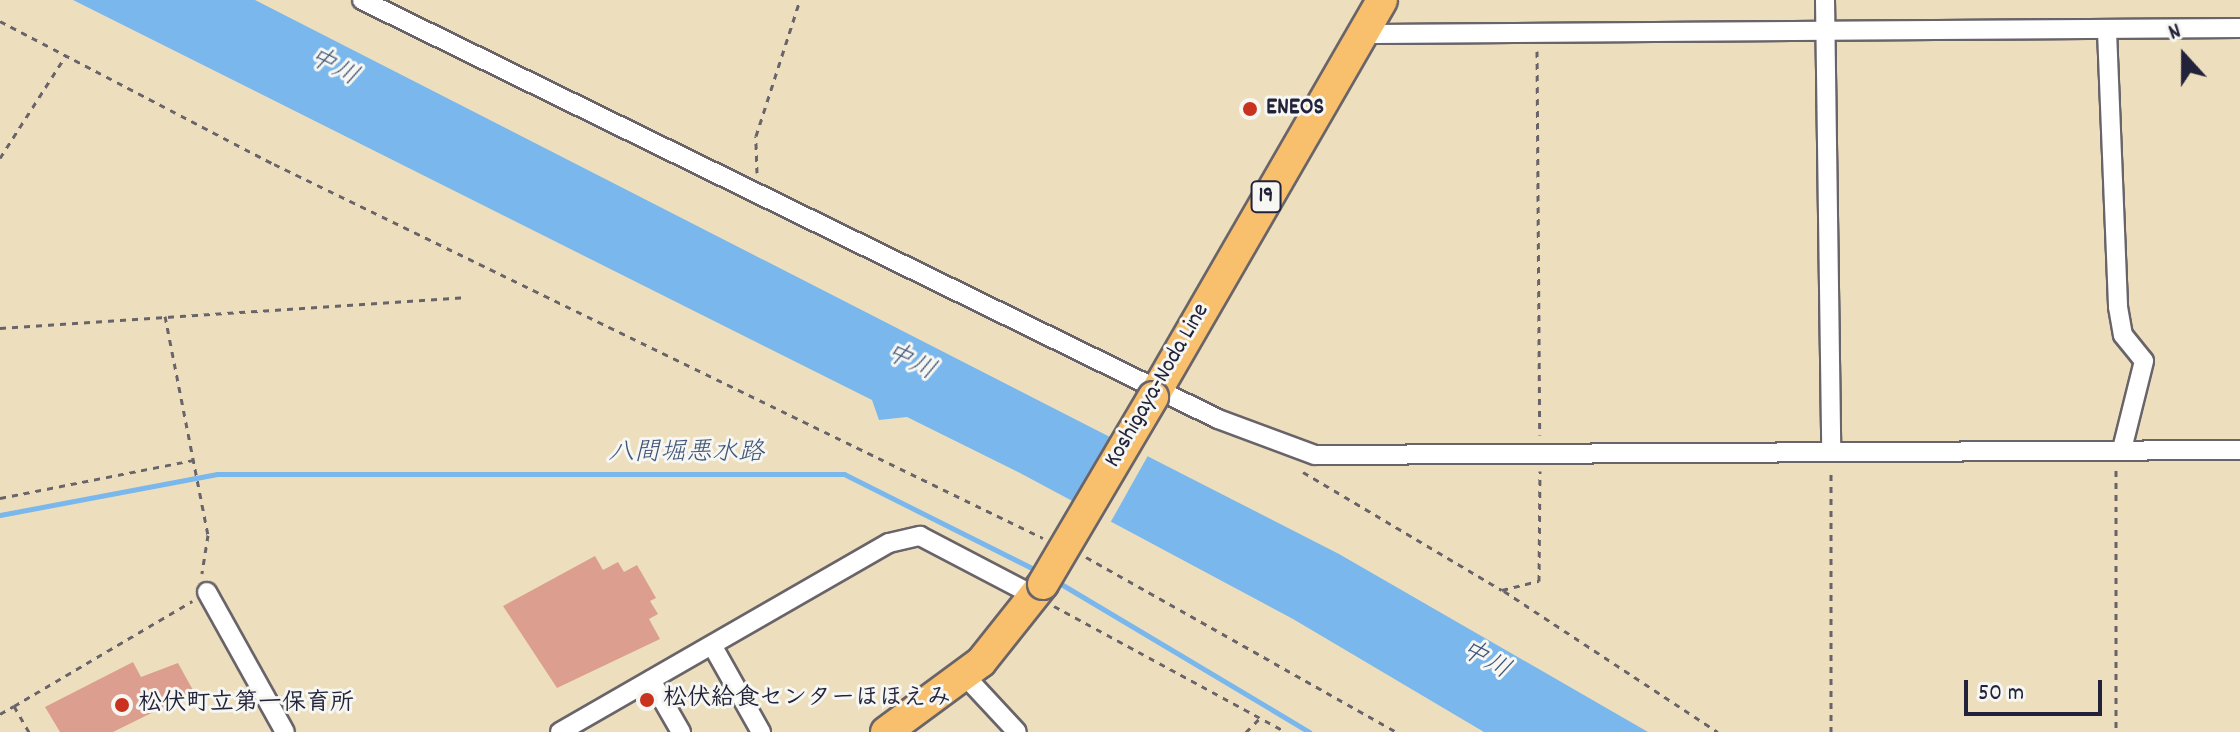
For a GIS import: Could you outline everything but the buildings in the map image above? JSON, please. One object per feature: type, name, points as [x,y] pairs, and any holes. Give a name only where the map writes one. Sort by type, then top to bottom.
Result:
[{"type":"main road","name":"Koshigaya-Noda Line","points":[[886,732],[965,676],[1039,590],[1156,392],[1363,27],[1382,0]]},
{"type":"street","points":[[362,0],[1156,392],[1315,455],[1540,451],[2240,450]]},
{"type":"street","points":[[1825,0],[1831,452]]},
{"type":"street","points":[[1363,27],[1376,34],[1536,30],[1825,34],[2240,28]]},
{"type":"street","points":[[2107,31],[2118,307],[2123,335],[2144,361],[2119,450]]},
{"type":"street","points":[[560,732],[889,543],[920,536],[1039,590]]},
{"type":"street","points":[[207,592],[285,732]]},
{"type":"street","points":[[712,645],[761,732]]},
{"type":"street","points":[[965,676],[1017,732]]},
{"type":"street","points":[[651,680],[681,732]]},
{"type":"path","points":[[767,180],[757,173],[756,136],[800,0]]},
{"type":"path","points":[[0,21],[1049,541]]},
{"type":"path","points":[[1502,590],[1539,581],[1536,30]]},
{"type":"path","points":[[0,158],[66,55]]},
{"type":"path","points":[[0,328],[464,297]]},
{"type":"path","points":[[0,714],[207,592],[208,535],[165,316]]},
{"type":"path","points":[[2116,732],[2119,450]]},
{"type":"path","points":[[1831,452],[1831,732]]},
{"type":"path","points":[[0,498],[194,460]]},
{"type":"path","points":[[1298,469],[1502,590],[1718,732]]},
{"type":"path","points":[[1078,553],[1397,732]]},
{"type":"path","points":[[1039,590],[1286,732]]},
{"type":"path","points":[[14,706],[29,732]]},
{"type":"path","points":[[1246,732],[1261,717]]},
{"type":"water","name":"中川","points":[[73,0],[255,0],[1339,554],[1648,732],[1484,732],[1293,619],[1020,473],[907,417],[879,420],[872,400]]},
{"type":"pier","points":[[1118,436],[1150,452],[1109,525],[1077,508]]},
{"type":"waterway","name":"八間堀悪水路","points":[[0,515],[217,474],[844,474],[1040,572]]},
{"type":"waterway","name":"八間堀悪水路","points":[[1056,581],[1309,732]]},
{"type":"place","name":"ENEOS","points":[[1250,109]]},
{"type":"place","name":"松伏給食センターほほえみ","points":[[647,700]]},
{"type":"place","name":"松伏町立第一保育所","points":[[122,705]]}]
